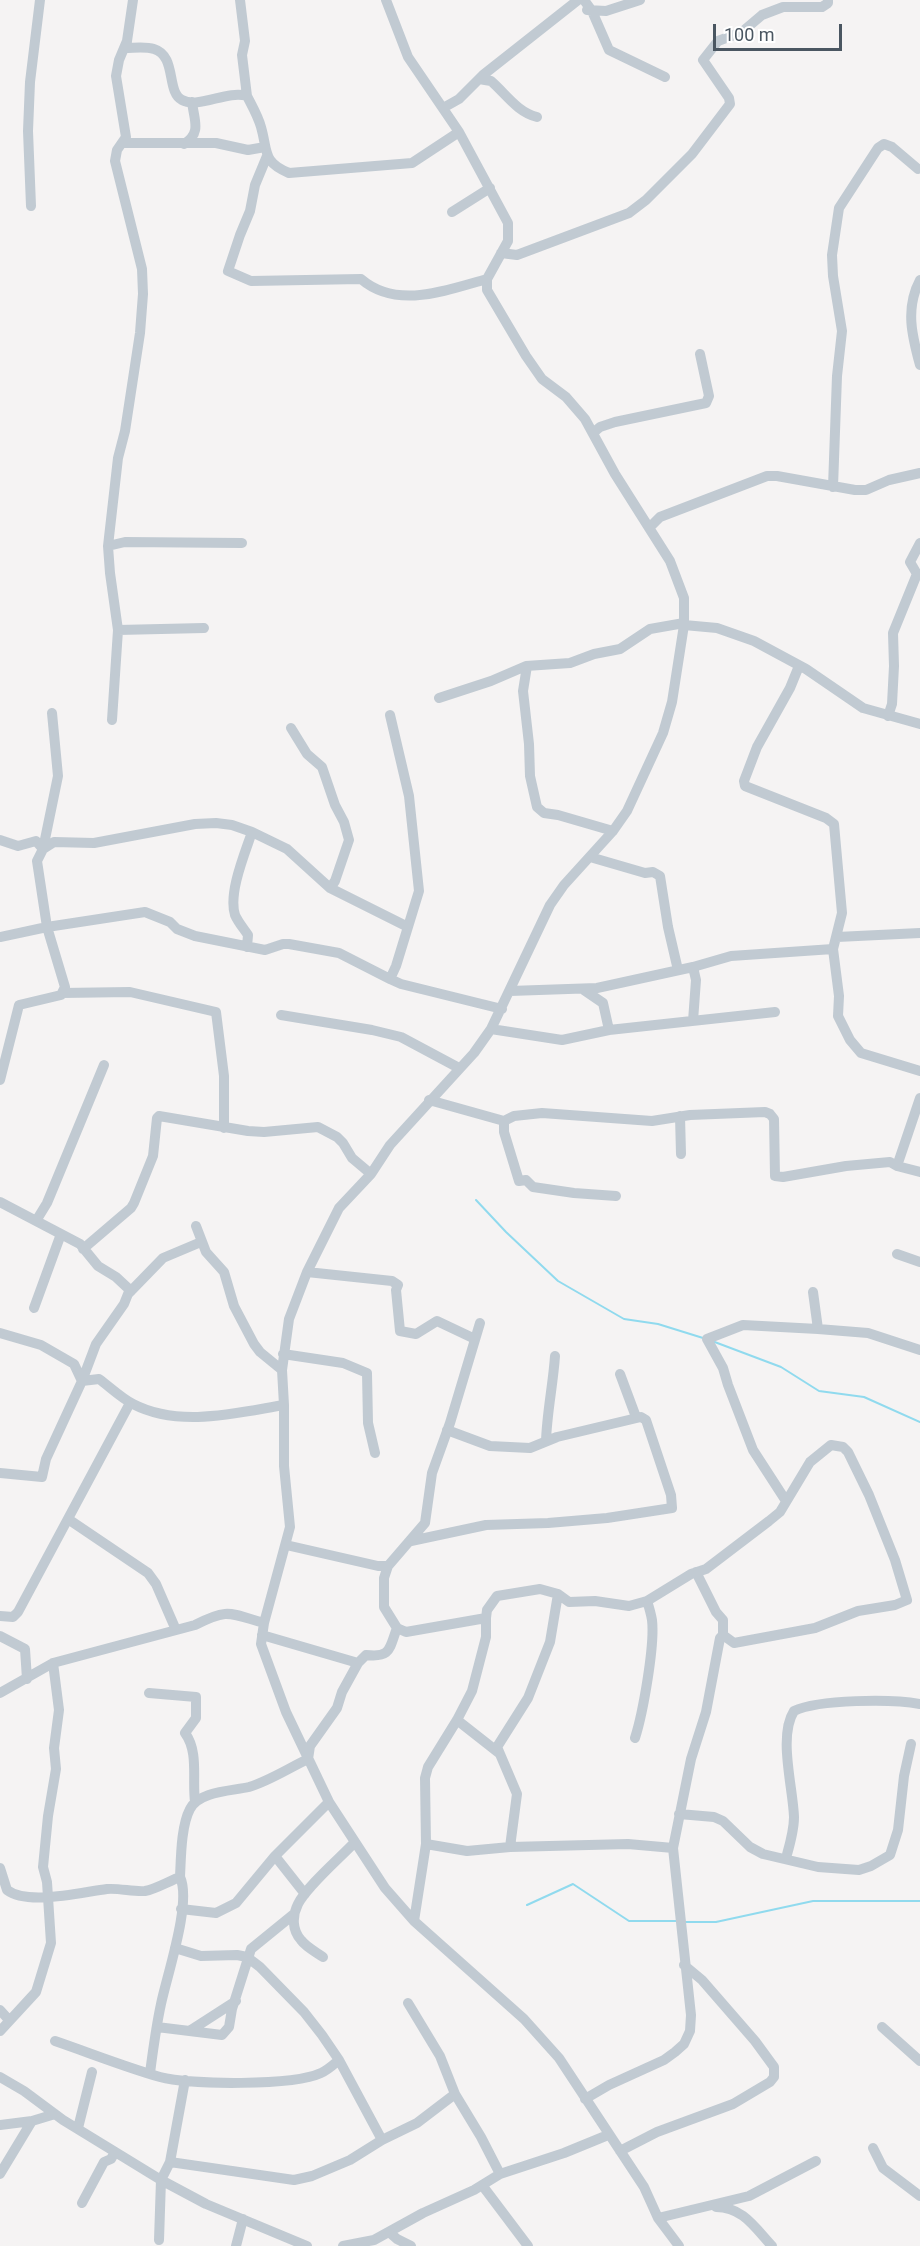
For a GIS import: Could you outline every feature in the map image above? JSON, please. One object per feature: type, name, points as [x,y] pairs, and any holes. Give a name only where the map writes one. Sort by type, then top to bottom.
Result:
[{"type":"street","points":[[31,206],[28,131],[30,82],[40,0]]},
{"type":"street","points":[[112,720],[118,630],[108,546],[118,458],[125,431],[143,294],[142,269],[115,161],[117,150],[126,137],[116,76],[119,60],[125,48],[133,0]]},
{"type":"street","points":[[240,0],[245,41],[242,55],[247,96],[262,127],[266,151],[275,167],[289,173],[405,165],[418,161],[459,132]]},
{"type":"street","points":[[386,0],[408,57],[459,132],[508,223],[508,241],[487,279],[488,290],[542,379],[566,397],[585,419],[615,474],[670,561],[684,598],[684,624],[672,702],[663,733],[627,811],[613,831],[564,885],[550,905],[526,951],[502,1009],[491,1029],[474,1053],[429,1100],[390,1145],[371,1174],[339,1208],[307,1272],[289,1319],[283,1354],[284,1466],[290,1527],[264,1623],[262,1650],[286,1712],[329,1802],[385,1888],[414,1921],[524,2019],[559,2058],[644,2187],[658,2218],[679,2246]]},
{"type":"street","points":[[584,0],[592,11],[609,50],[665,77]]},
{"type":"street","points":[[443,108],[459,99],[479,79],[572,3],[592,11],[606,11],[640,0]]},
{"type":"street","points":[[501,253],[517,255],[623,216],[640,205],[693,154],[730,104],[729,98],[703,60],[712,48],[725,37],[742,32],[762,15],[783,7],[822,7],[828,3],[828,0]]},
{"type":"street","points":[[125,48],[152,48],[161,53],[170,70],[179,99],[192,102],[238,93],[247,96]]},
{"type":"street","points":[[479,79],[491,81],[505,97],[526,113],[537,117]]},
{"type":"street","points":[[183,144],[194,136],[196,131],[192,102]]},
{"type":"street","points":[[123,143],[224,143],[248,150],[266,151]]},
{"type":"street","points":[[833,486],[837,376],[842,331],[832,255],[839,208],[884,144],[892,147],[918,170]]},
{"type":"street","points":[[266,151],[255,185],[250,211],[228,271],[251,281],[361,279],[371,288],[407,297],[431,294],[487,279]]},
{"type":"street","points":[[452,212],[490,188]]},
{"type":"street","points":[[920,280],[912,297],[920,365]]},
{"type":"street","points":[[593,433],[600,426],[706,402],[709,396],[700,354]]},
{"type":"street","points":[[649,528],[660,517],[767,476],[866,490],[889,480],[920,473]]},
{"type":"street","points":[[108,546],[124,542],[242,543]]},
{"type":"street","points":[[888,716],[892,704],[893,633],[917,574],[910,562],[920,543]]},
{"type":"street","points":[[439,699],[527,666],[570,663],[594,654],[620,649],[650,629],[684,624],[717,628],[754,641],[799,666],[857,705],[920,724]]},
{"type":"street","points":[[118,630],[204,628]]},
{"type":"street","points":[[527,666],[523,691],[530,776],[537,807],[544,813],[613,831]]},
{"type":"street","points":[[799,666],[790,688],[757,747],[744,781],[745,786],[826,818],[834,824],[842,913],[833,949],[839,996],[838,1016],[853,1045],[861,1053],[920,1071]]},
{"type":"street","points":[[52,713],[58,776],[43,849],[37,861],[47,927],[64,982],[62,993]]},
{"type":"street","points":[[390,715],[409,796],[419,891],[390,979]]},
{"type":"street","points":[[291,728],[307,754],[322,767],[349,840],[335,881],[330,888]]},
{"type":"street","points":[[43,849],[54,843],[94,843],[195,824],[232,825],[287,849],[330,888],[408,927]]},
{"type":"street","points":[[247,947],[248,935],[235,916],[235,897],[236,879],[252,832]]},
{"type":"street","points":[[0,840],[18,846],[36,841],[43,849]]},
{"type":"street","points":[[590,857],[645,873],[653,872],[660,876],[678,970]]},
{"type":"street","points":[[0,938],[47,927],[145,912],[170,922],[177,929],[195,936],[247,947],[265,950],[289,944],[339,953],[401,984],[502,1009]]},
{"type":"street","points":[[837,937],[920,933]]},
{"type":"street","points":[[510,991],[583,990],[693,967],[731,956],[833,949]]},
{"type":"street","points":[[693,967],[696,980],[693,1021]]},
{"type":"street","points":[[583,990],[596,996],[603,1003],[609,1030]]},
{"type":"street","points":[[0,1080],[20,1005],[62,993],[130,992],[216,1012],[224,1076],[225,1128]]},
{"type":"street","points":[[491,1029],[562,1040],[609,1030],[775,1012]]},
{"type":"street","points":[[281,1015],[401,1037],[459,1068]]},
{"type":"street","points":[[36,1221],[47,1203],[104,1065]]},
{"type":"street","points":[[897,1166],[920,1098]]},
{"type":"street","points":[[429,1100],[504,1121],[514,1116],[548,1113],[645,1121],[729,1113],[771,1114],[774,1119],[775,1176],[783,1177],[890,1162],[920,1172]]},
{"type":"street","points":[[83,1249],[134,1203],[153,1156],[159,1116],[225,1128],[264,1132],[318,1127],[337,1137],[352,1158],[371,1174]]},
{"type":"street","points":[[680,1116],[681,1154]]},
{"type":"street","points":[[504,1121],[504,1132],[519,1181],[526,1180],[533,1187],[616,1196]]},
{"type":"street","points":[[0,1202],[80,1244],[98,1266],[116,1276],[131,1291]]},
{"type":"street","points":[[196,1226],[206,1252],[224,1272],[234,1306],[254,1344],[282,1370]]},
{"type":"street","points":[[34,1308],[61,1234]]},
{"type":"street","points":[[0,1473],[42,1477],[46,1459],[82,1381],[96,1344],[131,1291],[163,1258],[201,1242]]},
{"type":"street","points":[[897,1254],[920,1262]]},
{"type":"street","points":[[307,1272],[392,1281],[398,1286],[396,1290],[400,1331],[416,1334],[436,1321],[475,1339]]},
{"type":"street","points":[[813,1293],[818,1329]]},
{"type":"street","points":[[480,1323],[432,1473],[425,1523],[388,1566],[384,1578],[384,1607],[397,1628],[406,1632],[486,1618]]},
{"type":"street","points":[[786,1501],[753,1450],[723,1368],[707,1339],[743,1325],[868,1333],[920,1350]]},
{"type":"street","points":[[0,1333],[41,1345],[74,1364],[82,1381]]},
{"type":"street","points":[[283,1354],[343,1363],[367,1373],[368,1423],[375,1453]]},
{"type":"street","points":[[546,1441],[547,1410],[552,1390],[555,1356]]},
{"type":"street","points":[[620,1374],[636,1417]]},
{"type":"street","points":[[82,1381],[99,1379],[130,1403],[148,1411],[169,1415],[202,1417],[284,1405]]},
{"type":"street","points":[[0,1616],[13,1617],[18,1612],[130,1403]]},
{"type":"street","points":[[411,1541],[486,1525],[607,1518],[672,1508],[671,1495],[646,1420],[636,1417],[546,1441],[530,1448],[490,1446],[447,1430]]},
{"type":"street","points":[[414,1921],[426,1844],[425,1778],[428,1767],[472,1691],[486,1637],[487,1610],[497,1596],[533,1589],[558,1594],[569,1602],[594,1601],[629,1606],[647,1601],[696,1572],[706,1569],[780,1512],[810,1462],[827,1447],[836,1445],[848,1452],[869,1495],[895,1560],[907,1600],[895,1605],[858,1611],[815,1628],[734,1643],[723,1635]]},
{"type":"street","points":[[68,1518],[148,1573],[156,1584],[176,1630]]},
{"type":"street","points":[[286,1545],[378,1566],[388,1566]]},
{"type":"street","points":[[585,2099],[609,2085],[664,2060],[684,2044],[690,2031],[691,2015],[673,1848],[691,1759],[706,1712],[718,1642],[723,1635],[723,1620],[716,1612],[696,1572]]},
{"type":"street","points":[[510,1847],[517,1794],[497,1748],[528,1698],[550,1642],[558,1594]]},
{"type":"street","points":[[635,1738],[640,1722],[651,1648],[652,1621],[647,1601]]},
{"type":"street","points":[[0,1693],[53,1663],[195,1625],[216,1614],[228,1612],[264,1623]]},
{"type":"street","points":[[308,1759],[310,1746],[337,1708],[342,1692],[358,1663],[366,1655],[377,1656],[387,1653],[397,1628]]},
{"type":"street","points":[[262,1635],[358,1663]]},
{"type":"street","points":[[0,1636],[25,1648],[27,1679]]},
{"type":"street","points":[[0,2031],[36,1992],[51,1943],[43,1867],[56,1769],[54,1748],[59,1710],[53,1663]]},
{"type":"street","points":[[149,1693],[196,1697],[196,1718],[185,1733],[194,1748],[195,1802]]},
{"type":"street","points":[[786,1858],[794,1827],[786,1752],[789,1722],[794,1711],[807,1706],[836,1703],[907,1702],[920,1704]]},
{"type":"street","points":[[457,1720],[499,1753]]},
{"type":"street","points":[[679,1814],[714,1817],[763,1854],[818,1867],[859,1870],[890,1855],[898,1830],[904,1776],[912,1744]]},
{"type":"street","points":[[150,2073],[181,1909],[183,1884],[180,1877],[189,1810],[195,1802],[204,1797],[251,1786],[308,1759]]},
{"type":"street","points":[[181,1909],[216,1914],[236,1903],[275,1856],[329,1802]]},
{"type":"street","points":[[157,2027],[222,2035],[229,2027],[232,2009],[251,1949],[294,1914],[305,1894],[355,1842]]},
{"type":"street","points":[[426,1844],[467,1851],[510,1847],[628,1844],[673,1848]]},
{"type":"street","points":[[275,1856],[305,1894]]},
{"type":"street","points":[[0,1868],[2,1880],[9,1892],[16,1895],[48,1898],[110,1889],[146,1891],[180,1877]]},
{"type":"street","points":[[294,1914],[293,1924],[301,1940],[323,1957]]},
{"type":"street","points":[[175,1948],[201,1956],[247,1957],[260,1967],[304,2012],[339,2060],[382,2140]]},
{"type":"street","points":[[620,2151],[657,2132],[733,2104],[770,2082],[774,2077],[774,2067],[755,2041],[702,1980],[684,1965]]},
{"type":"street","points":[[191,2030],[236,2001]]},
{"type":"street","points":[[408,2003],[440,2056],[455,2094],[482,2137],[500,2174]]},
{"type":"street","points":[[0,2010],[9,2020]]},
{"type":"street","points":[[882,2027],[920,2061]]},
{"type":"street","points":[[55,2041],[161,2077],[185,2080],[242,2083],[306,2078],[319,2074],[339,2060]]},
{"type":"street","points":[[78,2128],[92,2072]]},
{"type":"street","points":[[0,2078],[161,2180],[206,2204],[307,2246]]},
{"type":"street","points":[[159,2240],[161,2180],[170,2162],[185,2080]]},
{"type":"street","points":[[170,2162],[294,2180],[312,2176],[350,2160],[417,2122],[455,2094]]},
{"type":"street","points":[[0,2125],[32,2121],[55,2114]]},
{"type":"street","points":[[0,2174],[32,2121]]},
{"type":"street","points":[[343,2246],[366,2242],[500,2174],[564,2153],[608,2134]]},
{"type":"street","points":[[873,2148],[883,2168],[920,2196]]},
{"type":"street","points":[[82,2203],[104,2162],[111,2159],[115,2152]]},
{"type":"street","points":[[658,2218],[749,2196],[816,2161]]},
{"type":"street","points":[[482,2185],[528,2246]]},
{"type":"street","points":[[701,2208],[730,2207],[740,2212],[772,2246]]},
{"type":"street","points":[[236,2246],[243,2219]]},
{"type":"street","points":[[388,2232],[397,2240],[411,2246]]},
{"type":"waterway","points":[[476,1200],[558,1281],[624,1319],[658,1324],[703,1338]]},
{"type":"waterway","points":[[712,1341],[781,1367],[819,1391],[864,1397],[920,1422]]},
{"type":"waterway","points":[[527,1905],[573,1884],[629,1921],[676,1921]]},
{"type":"waterway","points":[[685,1922],[716,1922],[813,1901],[920,1901]]}]
